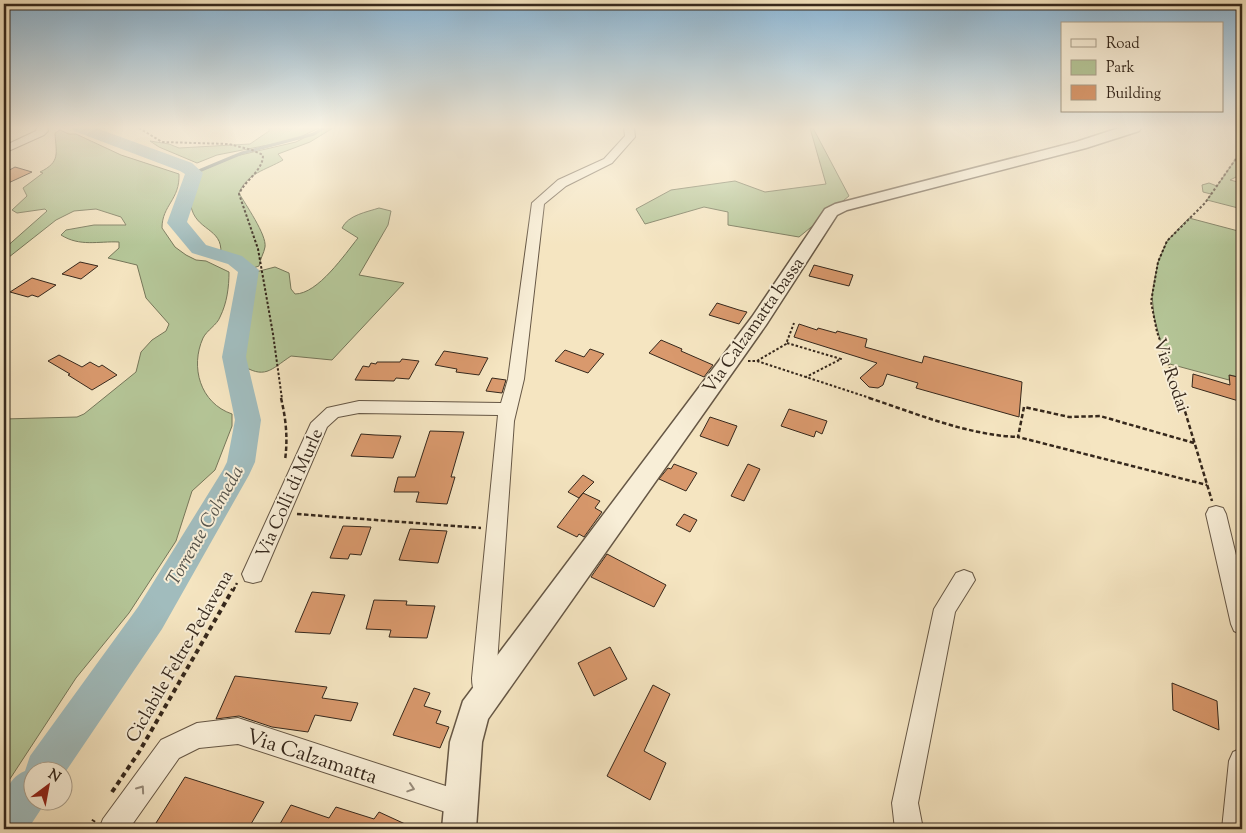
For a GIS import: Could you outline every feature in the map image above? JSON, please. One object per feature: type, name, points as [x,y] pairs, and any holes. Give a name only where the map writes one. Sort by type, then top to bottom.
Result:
[{"type":"street","points":[[488,691],[484,686],[484,678],[505,421],[516,379],[538,203],[562,183],[596,167]]},
{"type":"street","name":"Via Calzamatta bassa","points":[[488,691],[759,321],[831,212],[841,207],[996,167]]},
{"type":"street","name":"Via Colli di Murle","points":[[246,577],[281,513],[320,423],[332,412],[359,407],[508,409]]},
{"type":"street","points":[[1216,514],[1242,624]]},
{"type":"street","points":[[909,829],[905,803],[946,609],[964,580]]},
{"type":"street","name":"Via Calzamatta","points":[[106,822],[170,750],[197,736],[238,731],[460,817],[466,742],[474,712],[488,691]]},
{"type":"street","points":[[1236,829],[1242,761]]},
{"type":"path","points":[[260,167],[241,186],[239,194],[258,249],[270,313],[278,383],[285,414],[287,444],[285,463]]},
{"type":"path","name":"Via Rodai","points":[[1216,514],[1173,373],[1157,332],[1151,302],[1158,262],[1167,241],[1205,203],[1230,167]]},
{"type":"path","points":[[757,361],[787,343],[794,323]]},
{"type":"path","points":[[787,343],[841,359],[806,377]]},
{"type":"path","points":[[730,361],[757,361],[974,432],[994,436],[1018,437],[1207,485]]},
{"type":"path","points":[[1018,437],[1024,407],[1069,416],[1100,416],[1194,443]]},
{"type":"path","points":[[281,513],[497,529]]},
{"type":"path","name":"Ciclabile Feltre-Pedavena","points":[[108,798],[246,577]]},
{"type":"path","points":[[88,829],[106,822]]},
{"type":"green space","points":[[48,167],[157,167],[179,174],[177,190],[165,214],[162,228],[175,247],[186,255],[196,260],[206,261],[229,272],[228,289],[219,320],[207,332],[199,349],[198,372],[205,393],[212,402],[232,414],[232,426],[215,470],[192,491],[176,541],[129,613],[76,678],[4,788],[4,419],[77,417],[84,414],[136,372],[141,352],[152,340],[166,331],[169,324],[146,298],[137,265],[108,258],[119,248],[119,242],[89,243],[68,239],[61,235],[66,230],[94,225],[126,225],[121,217],[96,209],[74,211],[56,220],[4,261],[4,249],[47,211],[45,209],[17,213],[12,210],[27,196],[23,188],[43,173],[40,172]]},
{"type":"green space","points":[[210,167],[270,167],[252,176],[242,186],[239,193],[263,235],[265,242],[259,266],[245,271],[241,266],[220,258],[221,249],[219,241],[195,217],[191,208],[190,194],[184,192],[191,175]]},
{"type":"green space","points":[[821,167],[834,167],[849,196],[799,237],[728,225],[728,212],[704,207],[645,224],[636,209],[671,190],[735,181],[765,192],[826,184]]},
{"type":"green space","points":[[1230,167],[1240,167],[1237,171],[1238,176],[1230,180],[1242,183],[1242,209],[1207,200],[1211,194],[1203,192],[1202,185],[1209,183],[1217,186]]},
{"type":"green space","points":[[379,208],[391,211],[388,225],[359,275],[404,283],[332,360],[291,356],[267,371],[256,371],[240,364],[231,370],[234,342],[241,316],[235,294],[238,282],[248,274],[275,267],[289,273],[291,289],[295,294],[304,292],[313,287],[330,272],[358,238],[342,228],[345,224],[358,215]]},
{"type":"green space","points":[[1189,218],[1242,232],[1242,378],[1230,375],[1229,380],[1166,363],[1154,316],[1152,295],[1158,262],[1167,241]]},
{"type":"building","points":[[15,167],[32,172],[4,185],[4,173]]},
{"type":"building","points":[[80,262],[98,266],[81,279],[62,274]]},
{"type":"building","points":[[814,265],[853,275],[849,286],[809,276]]},
{"type":"building","points":[[32,278],[56,285],[38,297],[32,295],[28,297],[10,292]]},
{"type":"building","points":[[717,303],[747,312],[739,324],[709,315]]},
{"type":"building","points":[[799,324],[817,330],[818,328],[836,333],[837,331],[867,339],[865,347],[922,363],[924,356],[1022,382],[1019,417],[916,388],[918,383],[887,374],[883,385],[878,388],[869,387],[860,378],[877,363],[794,337]]},
{"type":"building","points":[[661,340],[713,365],[704,377],[649,353]]},
{"type":"building","points":[[590,349],[604,354],[588,373],[555,361],[565,350],[584,357]]},
{"type":"building","points":[[444,351],[488,358],[479,375],[456,372],[457,369],[435,365]]},
{"type":"building","points":[[59,355],[82,367],[90,362],[99,367],[102,365],[117,375],[92,390],[48,361]]},
{"type":"building","points":[[402,359],[419,361],[409,379],[396,378],[394,381],[355,380],[363,366],[369,367],[371,363],[376,364],[377,362],[400,362]]},
{"type":"building","points":[[1193,374],[1230,385],[1229,375],[1242,378],[1242,402],[1192,387]]},
{"type":"building","points":[[492,378],[506,380],[502,393],[486,391]]},
{"type":"building","points":[[789,409],[827,421],[822,434],[816,431],[814,437],[781,426]]},
{"type":"building","points":[[710,417],[737,426],[728,446],[700,436]]},
{"type":"building","points":[[430,431],[464,432],[451,477],[455,477],[447,504],[416,502],[419,492],[394,492],[398,477],[415,477]]},
{"type":"building","points":[[361,434],[401,436],[393,458],[351,456]]},
{"type":"building","points":[[674,464],[697,473],[686,491],[659,479]]},
{"type":"building","points":[[748,464],[760,469],[744,501],[731,496]]},
{"type":"building","points":[[583,475],[594,482],[579,498],[568,492]]},
{"type":"building","points":[[583,493],[600,501],[595,508],[602,512],[584,537],[579,534],[577,537],[557,527]]},
{"type":"building","points":[[684,514],[697,520],[690,532],[676,525]]},
{"type":"building","points":[[343,526],[371,527],[361,555],[350,554],[348,559],[330,558]]},
{"type":"building","points":[[410,529],[447,531],[438,563],[399,560]]},
{"type":"building","points":[[607,554],[666,585],[654,607],[591,577]]},
{"type":"building","points":[[312,592],[345,595],[330,634],[295,632]]},
{"type":"building","points":[[374,600],[407,601],[406,605],[435,606],[427,638],[389,637],[391,630],[366,629]]},
{"type":"building","points":[[610,647],[627,679],[594,696],[578,663]]},
{"type":"building","points":[[235,676],[327,687],[322,698],[358,703],[351,721],[315,715],[308,732],[272,727],[239,716],[216,719]]},
{"type":"building","points":[[1172,683],[1217,701],[1219,730],[1173,710]]},
{"type":"building","points":[[653,685],[670,694],[644,751],[666,763],[650,800],[607,776]]},
{"type":"building","points":[[414,688],[430,693],[424,706],[441,711],[436,723],[449,727],[440,748],[393,735]]},
{"type":"building","points":[[185,777],[264,802],[248,829],[174,829],[156,823]]},
{"type":"building","points":[[291,805],[329,818],[336,807],[374,819],[379,812],[416,829],[277,829]]},
{"type":"waterway","name":"Torrente Colmeda","points":[[51,760],[150,618],[241,462],[248,420],[234,357],[249,270],[235,260],[199,249],[177,223],[194,173],[186,167]]},
{"type":"waterway","points":[[194,173],[209,167]]},
{"type":"waterway","name":"Torrente Colmeda","points":[[4,829],[22,803]]}]
